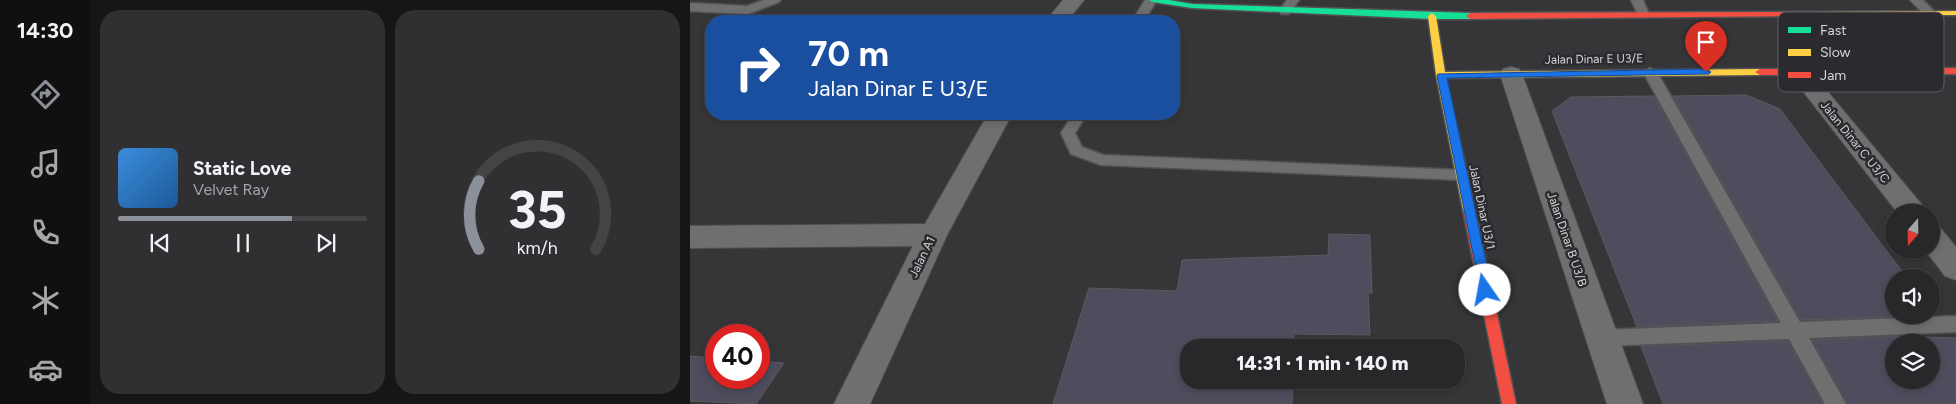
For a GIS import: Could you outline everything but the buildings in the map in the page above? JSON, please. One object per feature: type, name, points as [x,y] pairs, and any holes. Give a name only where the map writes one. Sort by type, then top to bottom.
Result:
[{"type":"street","points":[[1061,15],[1074,0]]},
{"type":"street","points":[[1152,0],[1187,6],[1432,16],[1778,14]]},
{"type":"street","name":"Jalan Dinar U3/1","points":[[1432,16],[1441,76],[1509,404]]},
{"type":"street","name":"Jalan Dinar E U3/E","points":[[1441,76],[1650,72],[1778,72]]},
{"type":"street","name":"Jalan Dinar B U3/B","points":[[1511,74],[1625,404]]},
{"type":"street","name":"Jalan Dinar C U3/C","points":[[1815,92],[1906,204]]},
{"type":"street","name":"Jalan A1","points":[[852,404],[933,235],[997,120]]},
{"type":"street","points":[[690,237],[933,235]]},
{"type":"street","points":[[1940,248],[1956,268]]},
{"type":"lane","points":[[690,7],[748,10],[775,0]]},
{"type":"lane","points":[[1142,15],[1152,0]]},
{"type":"lane","points":[[1285,11],[1293,0]]},
{"type":"lane","points":[[1637,0],[1643,14]]},
{"type":"lane","points":[[1916,0],[1929,12]]},
{"type":"lane","points":[[1650,72],[1836,404]]},
{"type":"lane","points":[[1076,120],[1068,133],[1076,150],[1101,160],[1462,175]]},
{"type":"lane","points":[[1601,338],[1956,324]]},
{"type":"traffic: fast","points":[[1153,0],[1192,6],[1470,16]]},
{"type":"traffic: slow","points":[[1944,13],[1956,13]]},
{"type":"traffic: slow","points":[[1432,16],[1441,75],[1469,210]]},
{"type":"traffic: slow","points":[[1441,75],[1760,72]]},
{"type":"traffic: jam","points":[[1470,16],[1778,14]]},
{"type":"traffic: jam","points":[[1944,71],[1956,71]]},
{"type":"traffic: jam","points":[[1760,72],[1778,72]]},
{"type":"traffic: jam","points":[[1469,210],[1509,404]]},
{"type":"route","points":[[1485,290],[1441,76],[1706,72]]}]
